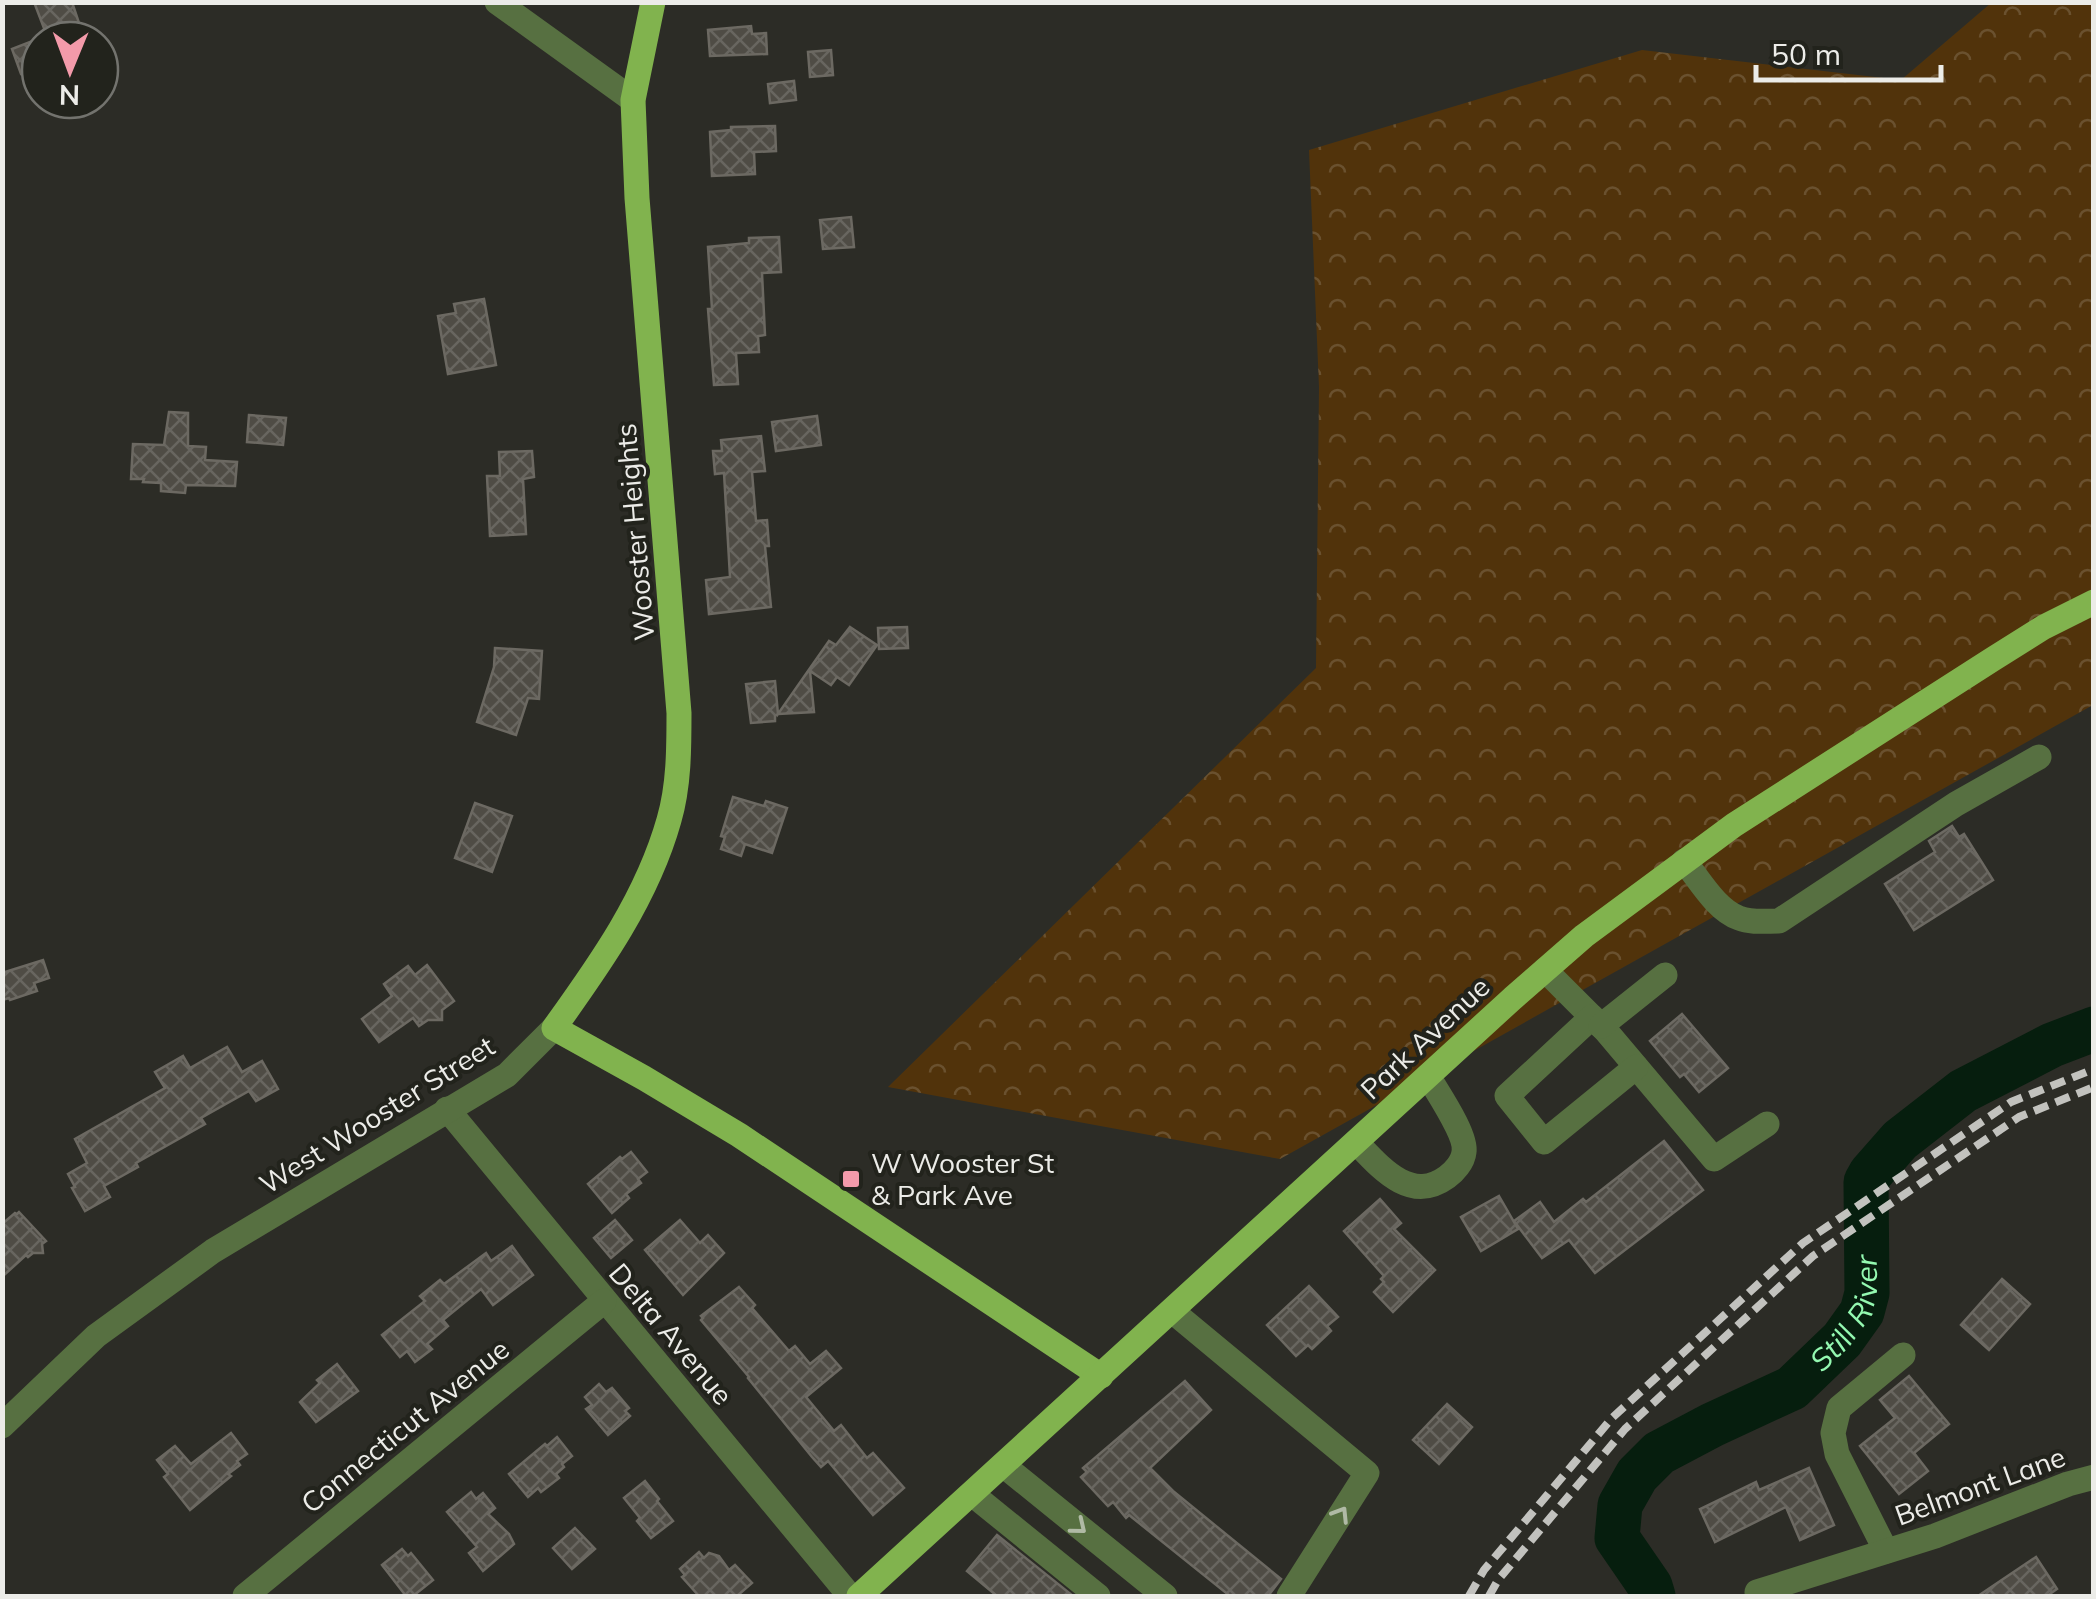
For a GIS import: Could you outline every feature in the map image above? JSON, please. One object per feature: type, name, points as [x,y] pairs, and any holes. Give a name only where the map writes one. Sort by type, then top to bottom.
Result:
[{"type":"main road","name":"Wooster Heights","points":[[554,1028],[608,951],[644,885],[670,819],[678,764],[680,713],[637,198],[633,100],[654,2]]},
{"type":"main road","name":"Park Avenue","points":[[858,1596],[1584,936],[1734,825],[2044,627],[2094,602]]},
{"type":"main road","points":[[554,1028],[739,1136],[1101,1376]]},
{"type":"street","points":[[497,2],[633,100]]},
{"type":"street","points":[[1684,861],[1720,905],[1738,918],[1779,921],[1956,804],[2039,758]]},
{"type":"street","points":[[1545,970],[1596,1021],[1714,1159],[1767,1124]]},
{"type":"street","points":[[1636,1067],[1544,1142],[1507,1096],[1596,1021],[1665,976]]},
{"type":"street","name":"West Wooster Street","points":[[2,1426],[96,1336],[213,1251],[507,1075],[554,1028]]},
{"type":"street","points":[[1356,1142],[1394,1178],[1416,1188],[1438,1183],[1452,1174],[1464,1152],[1463,1140],[1428,1076]]},
{"type":"street","name":"Delta Avenue","points":[[447,1109],[850,1596]]},
{"type":"street","name":"Connecticut Avenue","points":[[244,1596],[604,1301]]},
{"type":"street","points":[[1172,1311],[1367,1473],[1290,1596]]},
{"type":"street","name":"Belmont Lane","points":[[1886,1551],[1837,1454],[1833,1433],[1840,1408],[1903,1355]]},
{"type":"street","points":[[1003,1465],[1165,1596]]},
{"type":"street","name":"Belmont Lane","points":[[1758,1592],[1935,1536],[2094,1477]]},
{"type":"street","points":[[972,1494],[1098,1596]]},
{"type":"green space","points":[[1991,3],[2093,3],[2093,705],[1280,1159],[888,1087],[1316,668],[1319,387],[1309,150],[1642,50],[1901,80]]},
{"type":"building","points":[[34,2],[72,2],[78,20],[41,20]]},
{"type":"building","points":[[751,26],[752,34],[766,33],[767,54],[710,56],[708,30]]},
{"type":"building","points":[[20,46],[20,71],[12,49]]},
{"type":"building","points":[[831,50],[833,75],[810,77],[808,52]]},
{"type":"building","points":[[794,81],[796,100],[770,103],[768,84]]},
{"type":"building","points":[[775,126],[776,151],[754,152],[755,174],[712,176],[710,132],[731,127]]},
{"type":"building","points":[[851,217],[854,247],[823,249],[820,220]]},
{"type":"building","points":[[779,237],[781,272],[762,273],[765,335],[758,336],[759,352],[736,353],[738,384],[714,385],[708,247],[749,243],[749,238]]},
{"type":"building","points":[[484,299],[496,365],[448,374],[438,316],[456,313],[454,304]]},
{"type":"building","points":[[169,412],[188,413],[188,446],[206,447],[205,460],[237,462],[235,486],[186,485],[185,493],[161,491],[161,483],[131,479],[133,444],[164,445]]},
{"type":"building","points":[[249,415],[286,418],[283,445],[247,442]]},
{"type":"building","points":[[817,416],[821,445],[776,451],[772,422]]},
{"type":"building","points":[[761,436],[765,471],[752,472],[756,521],[767,520],[769,546],[765,546],[771,607],[709,614],[706,580],[730,577],[724,473],[715,474],[713,451],[722,451],[721,440]]},
{"type":"building","points":[[532,451],[534,477],[523,479],[526,534],[490,536],[487,476],[500,476],[499,452]]},
{"type":"building","points":[[850,627],[877,645],[849,685],[837,677],[831,685],[810,671],[814,712],[778,714],[829,641],[836,645]]},
{"type":"building","points":[[907,627],[908,648],[879,649],[878,628]]},
{"type":"building","points":[[495,648],[542,651],[539,699],[528,698],[516,735],[477,722],[494,667]]},
{"type":"building","points":[[775,681],[775,721],[751,723],[746,684]]},
{"type":"building","points":[[733,797],[787,808],[772,853],[745,844],[741,856],[721,849]]},
{"type":"building","points":[[475,803],[512,816],[492,872],[455,858]]},
{"type":"building","points":[[1952,826],[1959,837],[1964,834],[1993,880],[1914,930],[1885,884],[1935,852],[1929,841]]},
{"type":"building","points":[[43,960],[49,978],[34,983],[37,991],[2,1000],[2,973]]},
{"type":"building","points":[[427,965],[454,1001],[442,1010],[442,1020],[428,1020],[419,1026],[413,1018],[379,1042],[362,1019],[392,996],[384,984],[408,966],[415,975]]},
{"type":"building","points":[[1682,1014],[1728,1068],[1699,1092],[1684,1074],[1680,1077],[1650,1041]]},
{"type":"building","points":[[227,1047],[242,1072],[262,1061],[278,1089],[256,1101],[249,1091],[201,1118],[205,1124],[104,1186],[110,1197],[85,1211],[68,1174],[87,1163],[75,1139],[165,1088],[155,1072],[183,1056],[190,1068]]},
{"type":"building","points":[[1664,1141],[1703,1190],[1595,1273],[1569,1240],[1542,1258],[1514,1221],[1540,1202],[1554,1222]]},
{"type":"building","points":[[631,1152],[647,1172],[638,1179],[641,1183],[626,1194],[629,1198],[612,1213],[588,1184]]},
{"type":"building","points":[[1499,1196],[1518,1229],[1481,1251],[1461,1217]]},
{"type":"building","points":[[1380,1199],[1401,1223],[1394,1229],[1435,1270],[1393,1312],[1374,1292],[1384,1282],[1384,1276],[1344,1231]]},
{"type":"building","points":[[19,1212],[46,1241],[42,1244],[43,1253],[26,1255],[2,1277],[2,1224]]},
{"type":"building","points":[[615,1220],[632,1240],[611,1258],[594,1238]]},
{"type":"building","points":[[680,1220],[700,1243],[708,1235],[724,1253],[683,1295],[645,1250]]},
{"type":"building","points":[[512,1246],[533,1275],[493,1305],[481,1289],[443,1320],[448,1326],[427,1344],[432,1349],[415,1362],[407,1351],[400,1357],[382,1335],[425,1301],[420,1296],[440,1280],[444,1284],[486,1253],[491,1261]]},
{"type":"building","points":[[2002,1279],[2030,1304],[1989,1350],[1961,1325]]},
{"type":"building","points":[[1309,1286],[1338,1317],[1327,1326],[1331,1331],[1312,1349],[1308,1345],[1296,1356],[1267,1325]]},
{"type":"building","points":[[739,1287],[789,1351],[795,1346],[810,1364],[826,1351],[841,1368],[806,1397],[834,1431],[841,1425],[867,1458],[873,1453],[904,1488],[873,1515],[828,1461],[821,1467],[812,1457],[701,1320],[701,1316]]},
{"type":"building","points":[[337,1364],[358,1391],[316,1422],[300,1402],[320,1383],[317,1380]]},
{"type":"building","points":[[1909,1376],[1949,1424],[1914,1453],[1928,1471],[1899,1494],[1860,1446],[1895,1418],[1880,1400]]},
{"type":"building","points":[[1185,1381],[1211,1410],[1150,1468],[1281,1579],[1268,1596],[1230,1596],[1129,1515],[1126,1518],[1113,1502],[1108,1506],[1081,1477],[1087,1472],[1083,1468]]},
{"type":"building","points":[[599,1384],[606,1392],[612,1388],[629,1408],[625,1411],[630,1416],[608,1435],[586,1409],[592,1405],[585,1397]]},
{"type":"building","points":[[1447,1404],[1472,1427],[1439,1464],[1413,1440]]},
{"type":"building","points":[[231,1433],[247,1454],[237,1461],[240,1465],[228,1474],[231,1476],[190,1510],[164,1477],[168,1474],[157,1460],[175,1446],[191,1464]]},
{"type":"building","points":[[557,1437],[572,1456],[556,1474],[559,1478],[528,1497],[509,1474]]},
{"type":"building","points":[[1809,1468],[1834,1525],[1800,1540],[1786,1507],[1715,1542],[1700,1509],[1756,1482],[1759,1490]]},
{"type":"building","points":[[645,1481],[673,1521],[651,1538],[624,1498]]},
{"type":"building","points":[[471,1492],[476,1499],[483,1493],[495,1508],[488,1514],[514,1544],[483,1571],[469,1553],[477,1547],[447,1512]]},
{"type":"building","points":[[575,1528],[595,1549],[572,1569],[553,1548]]},
{"type":"building","points":[[997,1535],[1073,1596],[997,1596],[967,1571]]},
{"type":"building","points":[[402,1549],[408,1556],[411,1553],[433,1580],[413,1596],[406,1596],[382,1565]]},
{"type":"building","points":[[699,1552],[704,1558],[709,1553],[719,1556],[729,1570],[735,1565],[752,1583],[737,1596],[699,1596],[680,1569]]},
{"type":"building","points":[[2036,1557],[2057,1589],[2047,1596],[1978,1596]]},
{"type":"waterway","name":"Still River","points":[[1653,1596],[1617,1538],[1620,1505],[1637,1475],[1659,1453],[1792,1388],[1842,1340],[1862,1312],[1867,1293],[1866,1182],[1871,1173],[1900,1140],[1963,1091],[2052,1045],[2094,1029]]},
{"type":"railway","points":[[1469,1596],[1484,1570],[1612,1418],[1803,1243],[2011,1102],[2094,1069]]},
{"type":"railway","points":[[1489,1596],[1498,1580],[1625,1429],[1813,1256],[2019,1117],[2094,1087]]},
{"type":"place","name":"W Wooster St & Park Ave","points":[[851,1179]]}]
